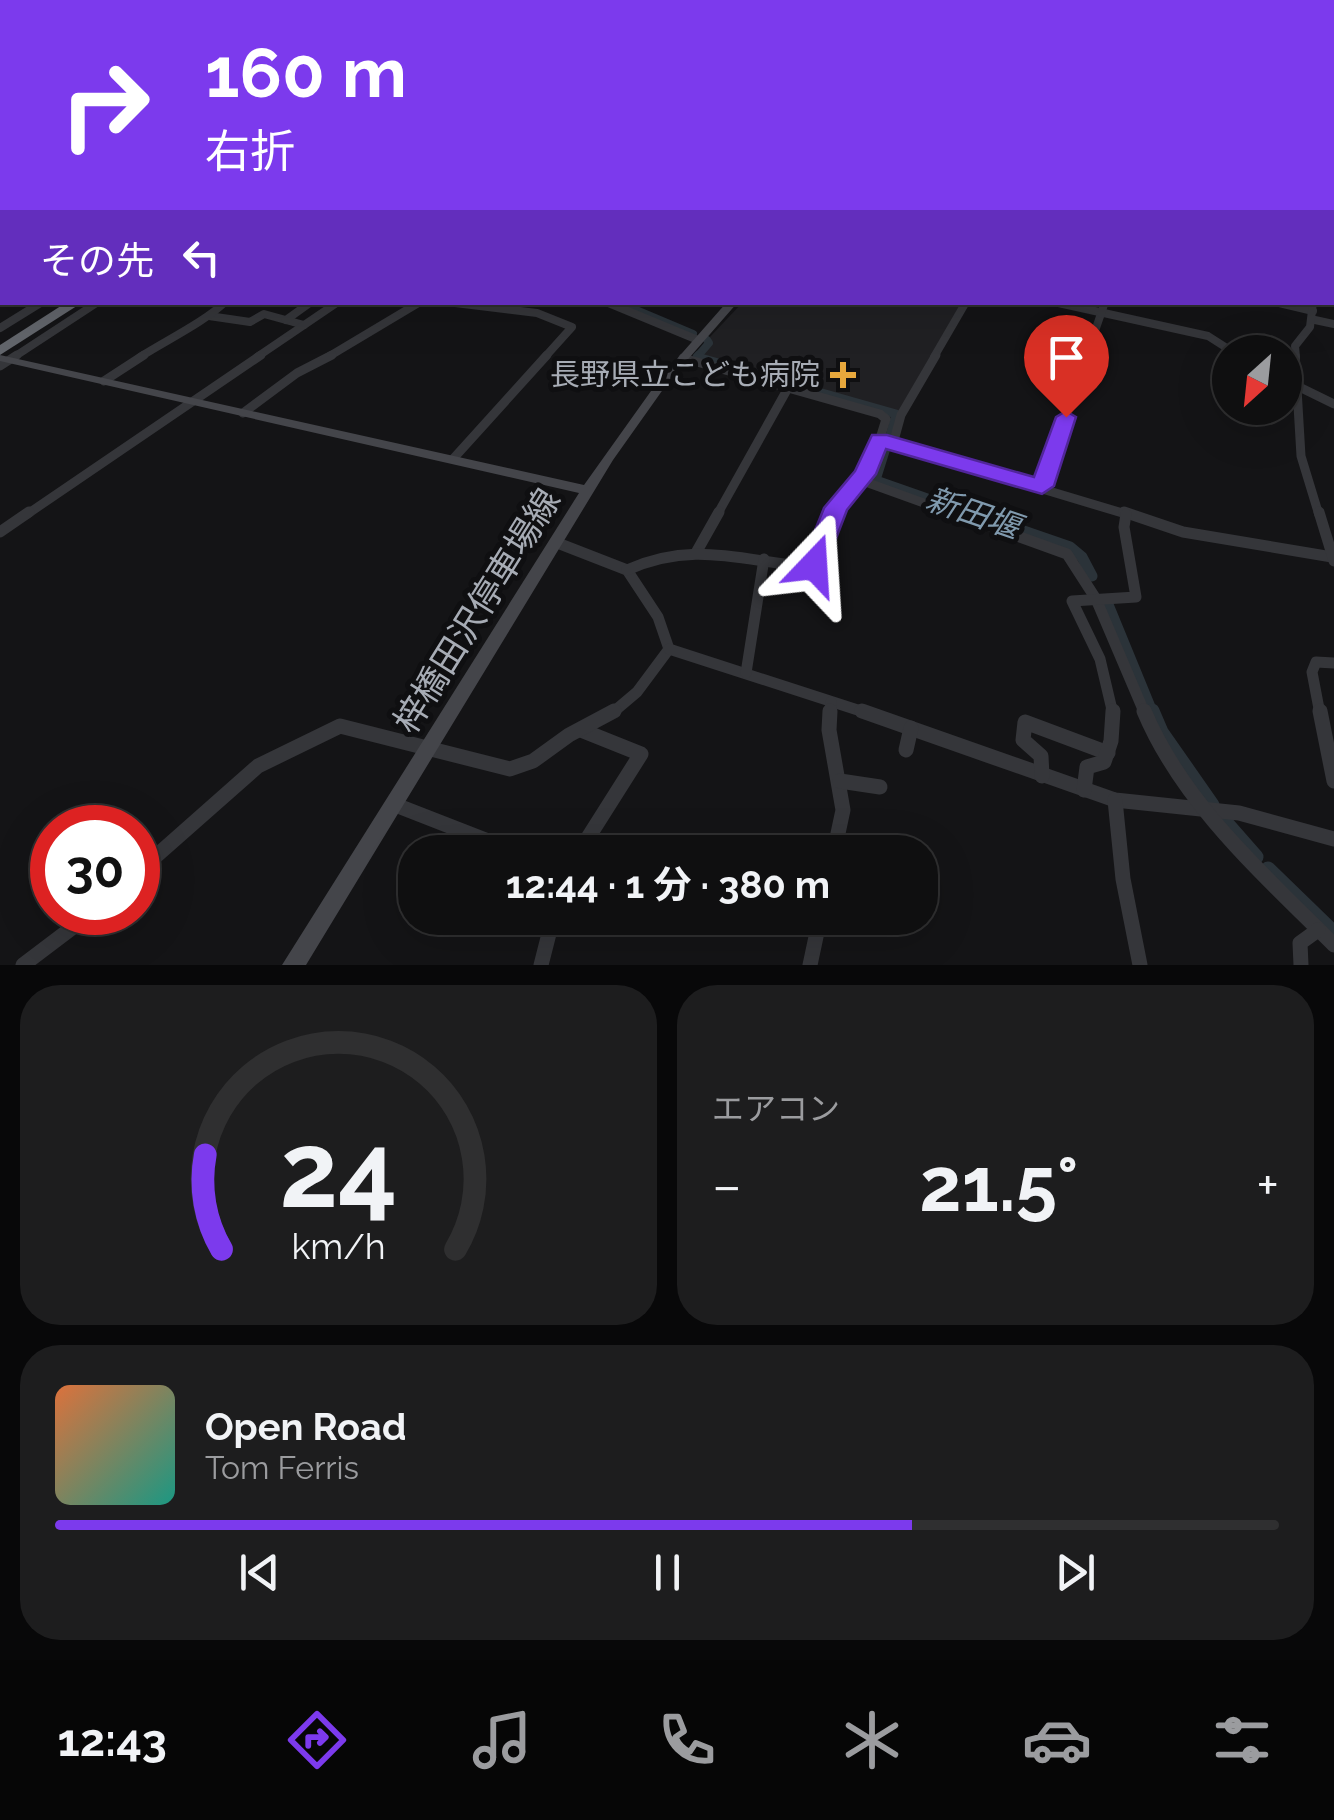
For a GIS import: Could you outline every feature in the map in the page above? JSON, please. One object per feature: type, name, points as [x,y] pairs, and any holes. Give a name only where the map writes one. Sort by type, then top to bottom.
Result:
[{"type":"highway","points":[[0,343],[60,305]]},
{"type":"highway","points":[[2,359],[73,305]]},
{"type":"main road","name":"梓橋田沢停車場線","points":[[293,965],[587,490],[683,358],[730,305]]},
{"type":"main road","points":[[2,359],[587,490]]},
{"type":"street","points":[[0,328],[37,305]]},
{"type":"street","points":[[2,359],[93,305]]},
{"type":"street","points":[[104,381],[221,305]]},
{"type":"street","points":[[286,320],[308,305]]},
{"type":"street","points":[[0,532],[334,305]]},
{"type":"street","points":[[243,412],[297,373],[370,335],[415,305]]},
{"type":"street","points":[[453,460],[572,327],[537,313],[472,305]]},
{"type":"street","points":[[537,313],[540,305]]},
{"type":"street","points":[[613,305],[698,340]]},
{"type":"street","points":[[893,444],[902,414],[964,305]]},
{"type":"street","points":[[1288,305],[1313,311],[1334,324]]},
{"type":"street","points":[[1042,486],[1103,308],[1212,338]]},
{"type":"street","points":[[1302,340],[1310,332],[1313,311]]},
{"type":"street","points":[[208,316],[250,322],[264,314],[304,326]]},
{"type":"street","points":[[628,570],[664,554],[696,551],[728,552],[805,568],[814,565],[836,508],[873,461],[886,419],[880,414],[683,358]]},
{"type":"street","points":[[1302,387],[1334,404]]},
{"type":"street","points":[[696,551],[788,388]]},
{"type":"street","points":[[879,440],[1042,486],[1183,532],[1333,559],[1301,456],[1300,425]]},
{"type":"street","points":[[860,480],[1058,548],[1076,564],[1096,599],[1148,722],[1204,810],[1334,945]]},
{"type":"street","points":[[1084,790],[1087,767],[1104,762],[1108,753],[1112,722],[1108,675],[1072,601],[1136,598],[1124,527],[1126,514]]},
{"type":"street","points":[[160,853],[258,766],[340,726],[510,769],[544,758],[563,740],[613,713],[636,694],[670,649],[665,622],[640,595],[628,570],[555,542]]},
{"type":"street","points":[[746,674],[764,559]]},
{"type":"street","points":[[670,649],[1115,800],[1239,813],[1334,839]]},
{"type":"street","points":[[1334,663],[1316,662],[1312,672],[1334,781]]},
{"type":"street","points":[[831,702],[829,730],[842,810],[837,835]]},
{"type":"street","points":[[1042,776],[1040,756],[1023,740],[1025,722],[1108,753]]},
{"type":"street","points":[[906,750],[911,728]]},
{"type":"street","points":[[581,730],[641,754],[590,835]]},
{"type":"street","points":[[840,781],[880,787]]},
{"type":"street","points":[[1115,800],[1123,879],[1140,965]]},
{"type":"street","points":[[393,804],[472,835]]},
{"type":"street","points":[[1301,965],[1300,944],[1318,930]]},
{"type":"street","points":[[24,965],[63,935]]},
{"type":"street","points":[[541,965],[549,935]]},
{"type":"street","points":[[810,965],[816,935]]},
{"type":"shaded area","name":"長野県立こども病院","points":[[740,305],[963,305],[899,413],[700,356],[711,342],[708,339]]},
{"type":"waterway","name":"新田堰","points":[[624,305],[693,334]]},
{"type":"waterway","name":"新田堰","points":[[697,357],[709,343],[707,340]]},
{"type":"waterway","name":"新田堰","points":[[697,357],[817,391]]},
{"type":"waterway","name":"新田堰","points":[[822,393],[896,414],[889,440]]},
{"type":"waterway","name":"新田堰","points":[[887,445],[876,480],[976,515]]},
{"type":"waterway","name":"新田堰","points":[[969,512],[1070,547],[1082,557],[1092,576]]},
{"type":"waterway","name":"新田堰","points":[[1107,602],[1153,714]]},
{"type":"waterway","name":"新田堰","points":[[1152,711],[1161,732],[1212,805]]},
{"type":"waterway","name":"新田堰","points":[[1220,816],[1256,857]]},
{"type":"waterway","name":"新田堰","points":[[1268,869],[1334,933]]},
{"type":"place","name":"長野県立こども病院","points":[[843,375]]},
{"type":"route","points":[[814,565],[836,508],[865,474],[879,440],[1042,486],[1066,417]]}]
